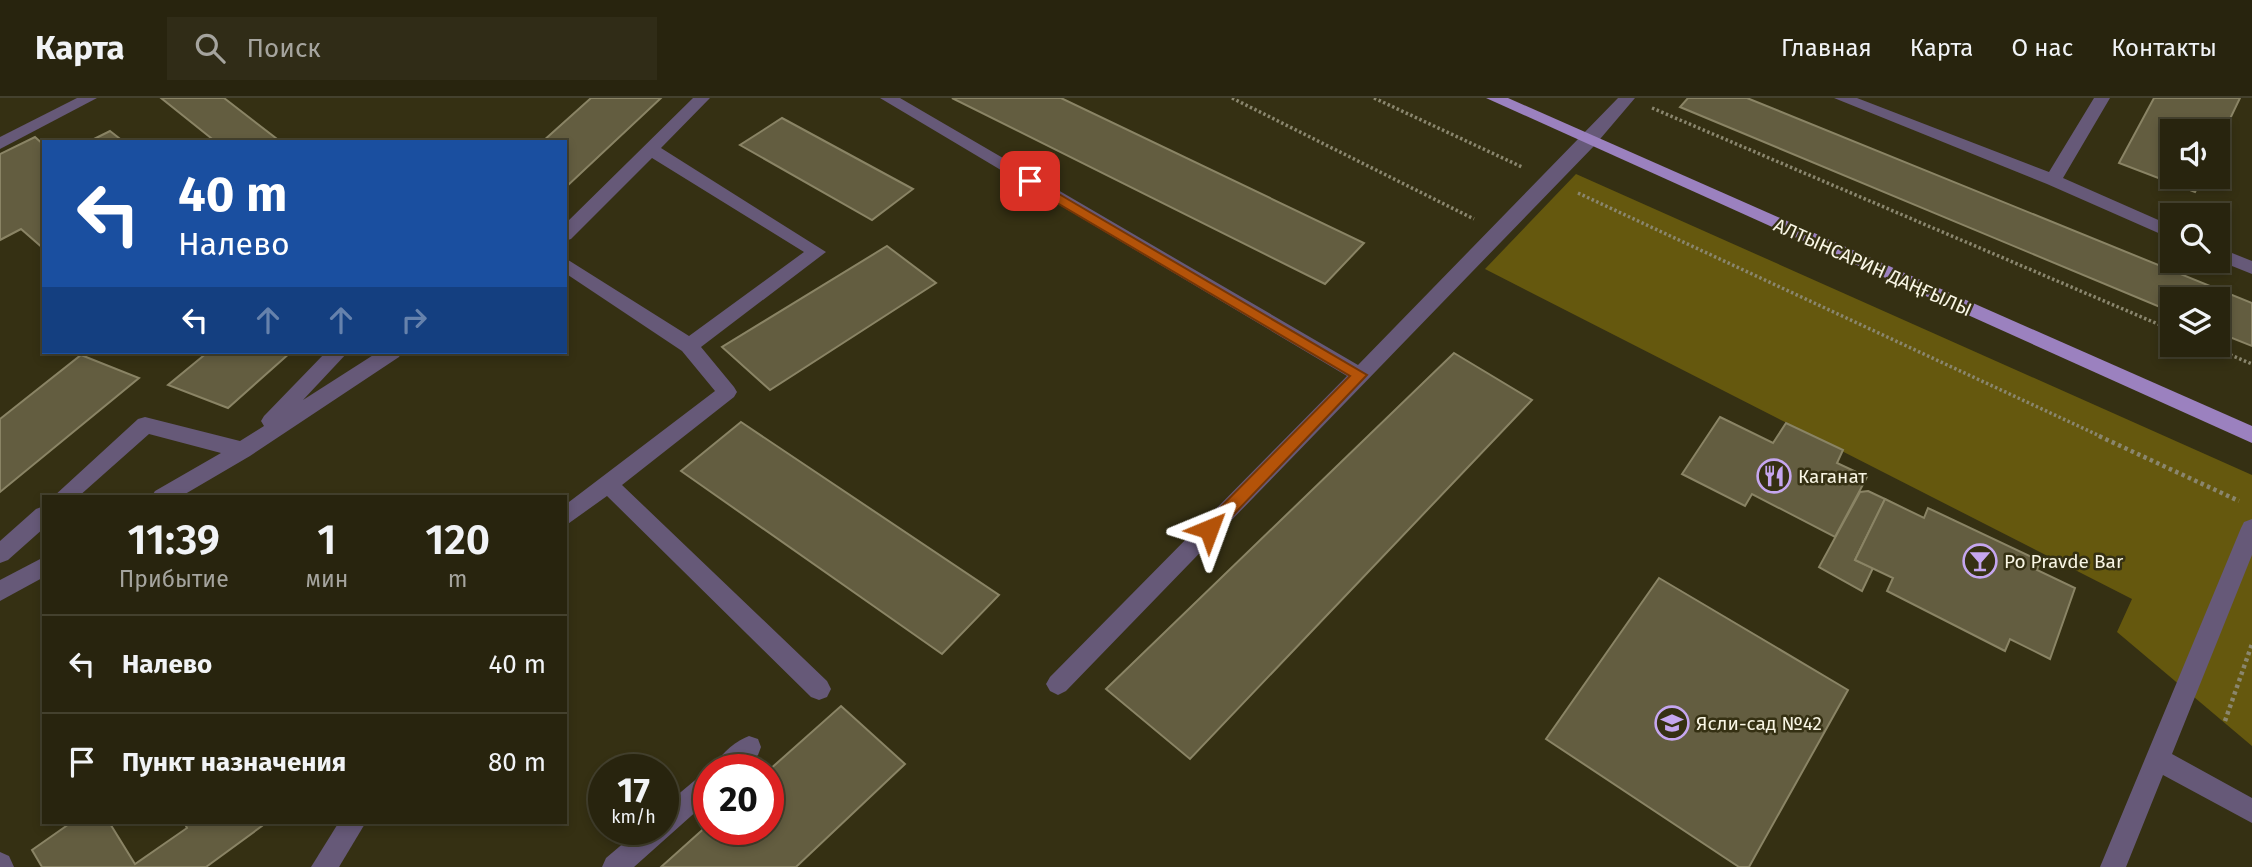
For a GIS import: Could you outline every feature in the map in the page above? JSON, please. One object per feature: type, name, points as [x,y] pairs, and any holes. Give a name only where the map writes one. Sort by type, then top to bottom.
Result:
[{"type":"main road","name":"АЛТЫНСАРИН ДАҢҒЫЛЫ","points":[[1494,98],[2252,435]]},
{"type":"lane","points":[[0,144],[89,98]]},
{"type":"lane","points":[[567,233],[702,98]]},
{"type":"lane","points":[[888,98],[1360,375]]},
{"type":"lane","points":[[1058,684],[1589,141],[1626,98]]},
{"type":"lane","points":[[1842,98],[2053,180],[2160,228]]},
{"type":"lane","points":[[2053,180],[2102,98]]},
{"type":"lane","points":[[650,149],[817,252],[689,346]]},
{"type":"lane","points":[[2230,259],[2252,268]]},
{"type":"lane","points":[[567,265],[689,346],[727,392],[567,515]]},
{"type":"lane","points":[[243,450],[336,354]]},
{"type":"lane","points":[[165,495],[243,450],[389,354]]},
{"type":"lane","points":[[66,495],[145,425],[243,450]]},
{"type":"lane","points":[[608,484],[819,690]]},
{"type":"lane","points":[[0,554],[42,517]]},
{"type":"lane","points":[[2113,867],[2252,528]]},
{"type":"lane","points":[[0,591],[42,567]]},
{"type":"lane","points":[[741,754],[749,747]]},
{"type":"lane","points":[[2157,759],[2252,811]]},
{"type":"lane","points":[[679,810],[693,797]]},
{"type":"lane","points":[[324,867],[353,824]]},
{"type":"lane","points":[[615,867],[640,845]]},
{"type":"path","points":[[1232,98],[1499,232]]},
{"type":"path","points":[[1374,98],[2240,501]]},
{"type":"path","points":[[1669,116],[2160,325]]},
{"type":"path","points":[[2230,355],[2252,364]]},
{"type":"path","points":[[2225,721],[2252,644]]},
{"type":"shaded area","points":[[1576,174],[2252,475],[2252,746],[2117,632],[2132,599],[1485,269]]},
{"type":"building","points":[[161,98],[224,98],[278,140],[214,140]]},
{"type":"building","points":[[591,98],[661,98],[567,186],[567,140],[544,140]]},
{"type":"building","points":[[952,98],[1061,98],[1364,243],[1325,284]]},
{"type":"building","points":[[1688,98],[1747,98],[2160,266],[2160,273],[2178,273],[2213,287],[2160,287],[2160,307],[1680,107]]},
{"type":"building","points":[[2154,98],[2240,98],[2230,119],[2160,119],[2160,179],[2119,163]]},
{"type":"building","points":[[782,118],[913,189],[872,220],[740,145]]},
{"type":"building","points":[[110,131],[121,140],[92,140]]},
{"type":"building","points":[[35,137],[42,143],[42,247],[21,229],[0,240],[0,154]]},
{"type":"building","points":[[887,246],[936,283],[770,390],[722,347]]},
{"type":"building","points":[[2230,294],[2252,303],[2252,346],[2230,337]]},
{"type":"building","points":[[1454,353],[1532,400],[1190,759],[1106,689]]},
{"type":"building","points":[[206,354],[289,354],[228,408],[168,385]]},
{"type":"building","points":[[81,355],[139,378],[0,492],[0,419]]},
{"type":"building","name":"Каганат","points":[[1720,417],[1773,443],[1786,423],[1843,450],[1837,463],[1867,477],[1835,537],[1752,494],[1745,506],[1682,474]]},
{"type":"building","points":[[741,422],[999,595],[942,654],[681,471]]},
{"type":"building","points":[[1868,491],[1885,499],[1855,560],[1873,568],[1862,591],[1819,567],[1860,492]]},
{"type":"building","points":[[1885,499],[1924,518],[1928,508],[2040,561],[2037,570],[2075,588],[2050,659],[2010,639],[2005,651],[1887,591],[1893,578],[1855,560]]},
{"type":"building","points":[[1659,578],[1848,690],[1749,867],[1739,867],[1546,739]]},
{"type":"building","points":[[841,706],[905,764],[796,867],[661,867],[693,838],[693,845],[784,845],[784,757]]},
{"type":"building","points":[[69,824],[110,824],[135,864],[187,828],[185,824],[262,826],[206,867],[42,867],[32,850]]},
{"type":"place","name":"Каганат","points":[[1774,476]]},
{"type":"place","name":"Po Pravde Bar","points":[[1980,561]]},
{"type":"place","name":"Ясли-сад №42","points":[[1672,723]]},
{"type":"route","points":[[1030,181],[1360,375],[1209,529]]}]
